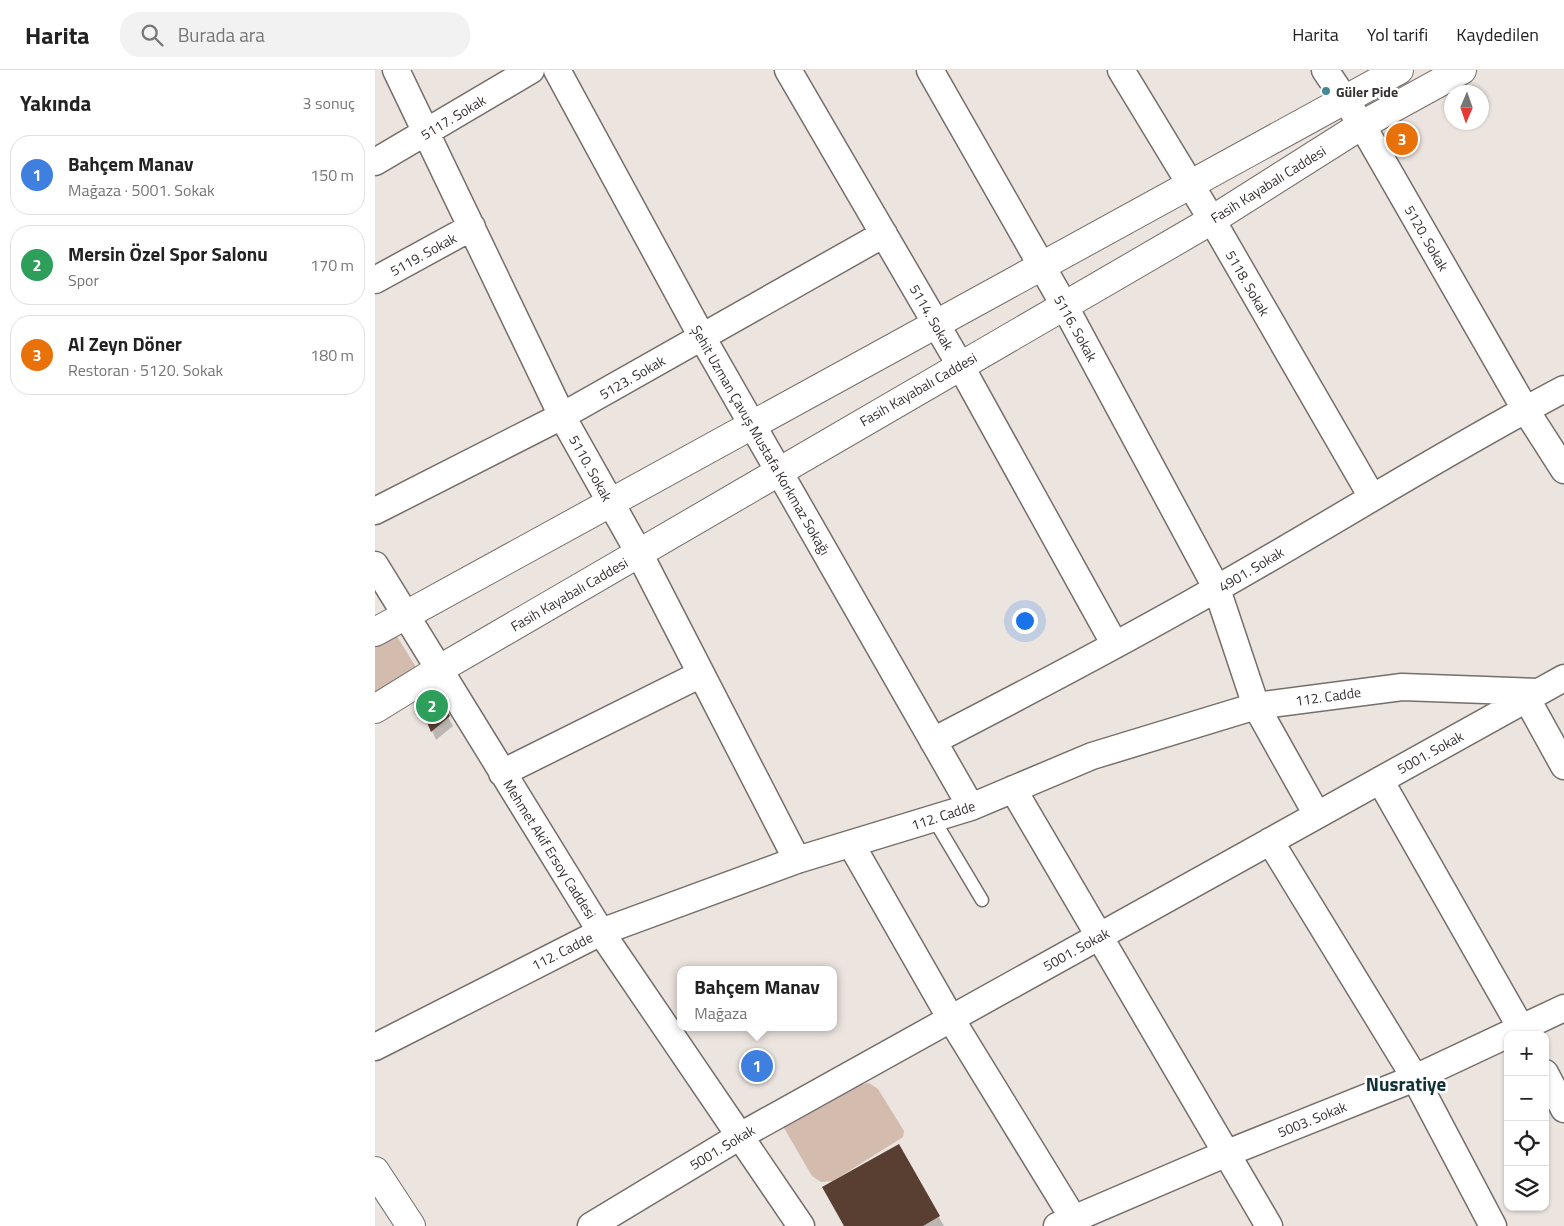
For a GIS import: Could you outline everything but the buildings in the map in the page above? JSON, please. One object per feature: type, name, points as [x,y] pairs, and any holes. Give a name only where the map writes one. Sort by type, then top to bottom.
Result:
[{"type":"street","name":"5110. Sokak","points":[[396,70],[562,416],[639,553],[797,860]]},
{"type":"street","name":"5117. Sokak","points":[[375,162],[531,70]]},
{"type":"street","name":"Şehit Uzman Çavuş Mustafa Korkmaz Sokağı","points":[[557,70],[702,337],[971,807]]},
{"type":"street","name":"5114. Sokak","points":[[788,70],[960,365],[1115,645]]},
{"type":"street","name":"5116. Sokak","points":[[930,70],[1064,305],[1217,589],[1256,706],[1317,815]]},
{"type":"street","name":"5118. Sokak","points":[[1121,70],[1212,220],[1372,497]]},
{"type":"street","name":"5120. Sokak","points":[[1325,70],[1362,125],[1525,409],[1564,470]]},
{"type":"street","points":[[375,632],[404,614],[1399,70]]},
{"type":"street","name":"Fasih Kayabalı Caddesi","points":[[375,709],[779,470],[1212,220],[1362,125],[1462,70]]},
{"type":"street","name":"5119. Sokak","points":[[375,280],[472,228]]},
{"type":"street","name":"5123. Sokak","points":[[375,511],[562,416],[884,234]]},
{"type":"street","name":"4901. Sokak","points":[[933,741],[1217,589],[1372,497],[1525,409],[1564,389]]},
{"type":"street","name":"Mehmet Akif Ersoy Caddesi","points":[[375,565],[601,932],[801,1226]]},
{"type":"street","points":[[502,773],[701,674]]},
{"type":"street","name":"5001. Sokak","points":[[591,1226],[740,1136],[1564,678]]},
{"type":"street","name":"112. Cadde","points":[[375,1047],[601,932],[797,860],[971,807],[1092,756],[1256,706],[1402,687],[1532,696]]},
{"type":"street","points":[[1532,696],[1564,766]]},
{"type":"street","points":[[1379,780],[1523,1031]]},
{"type":"street","points":[[1013,789],[1225,1154],[1269,1226]]},
{"type":"street","points":[[1270,842],[1415,1078],[1493,1226]]},
{"type":"street","points":[[851,844],[1069,1224]]},
{"type":"street","name":"5003. Sokak","points":[[1523,1031],[1564,1008]]},
{"type":"street","name":"5003. Sokak","points":[[1069,1224],[1225,1154],[1415,1078],[1504,1039]]},
{"type":"street","points":[[1547,1076],[1564,1108]]},
{"type":"street","points":[[375,1171],[411,1226]]},
{"type":"lane","points":[[933,818],[982,900]]},
{"type":"shaded area","points":[[393,630],[419,672],[375,700],[375,641]]},
{"type":"shaded area","points":[[869,1083],[878,1089],[904,1131],[903,1137],[833,1181],[821,1182],[812,1176],[784,1128],[787,1119],[850,1087]]},
{"type":"place","name":"Güler Pide","points":[[1326,91]]},
{"type":"place","name":"Al Zeyn Döner","points":[[1402,139]]},
{"type":"place","name":"Mersin Özel Spor Salonu","points":[[432,706]]},
{"type":"place","name":"Bahçem Manav","points":[[757,1066]]},
{"type":"district","name":"Nusratiye","points":[[1406,1083]]}]
